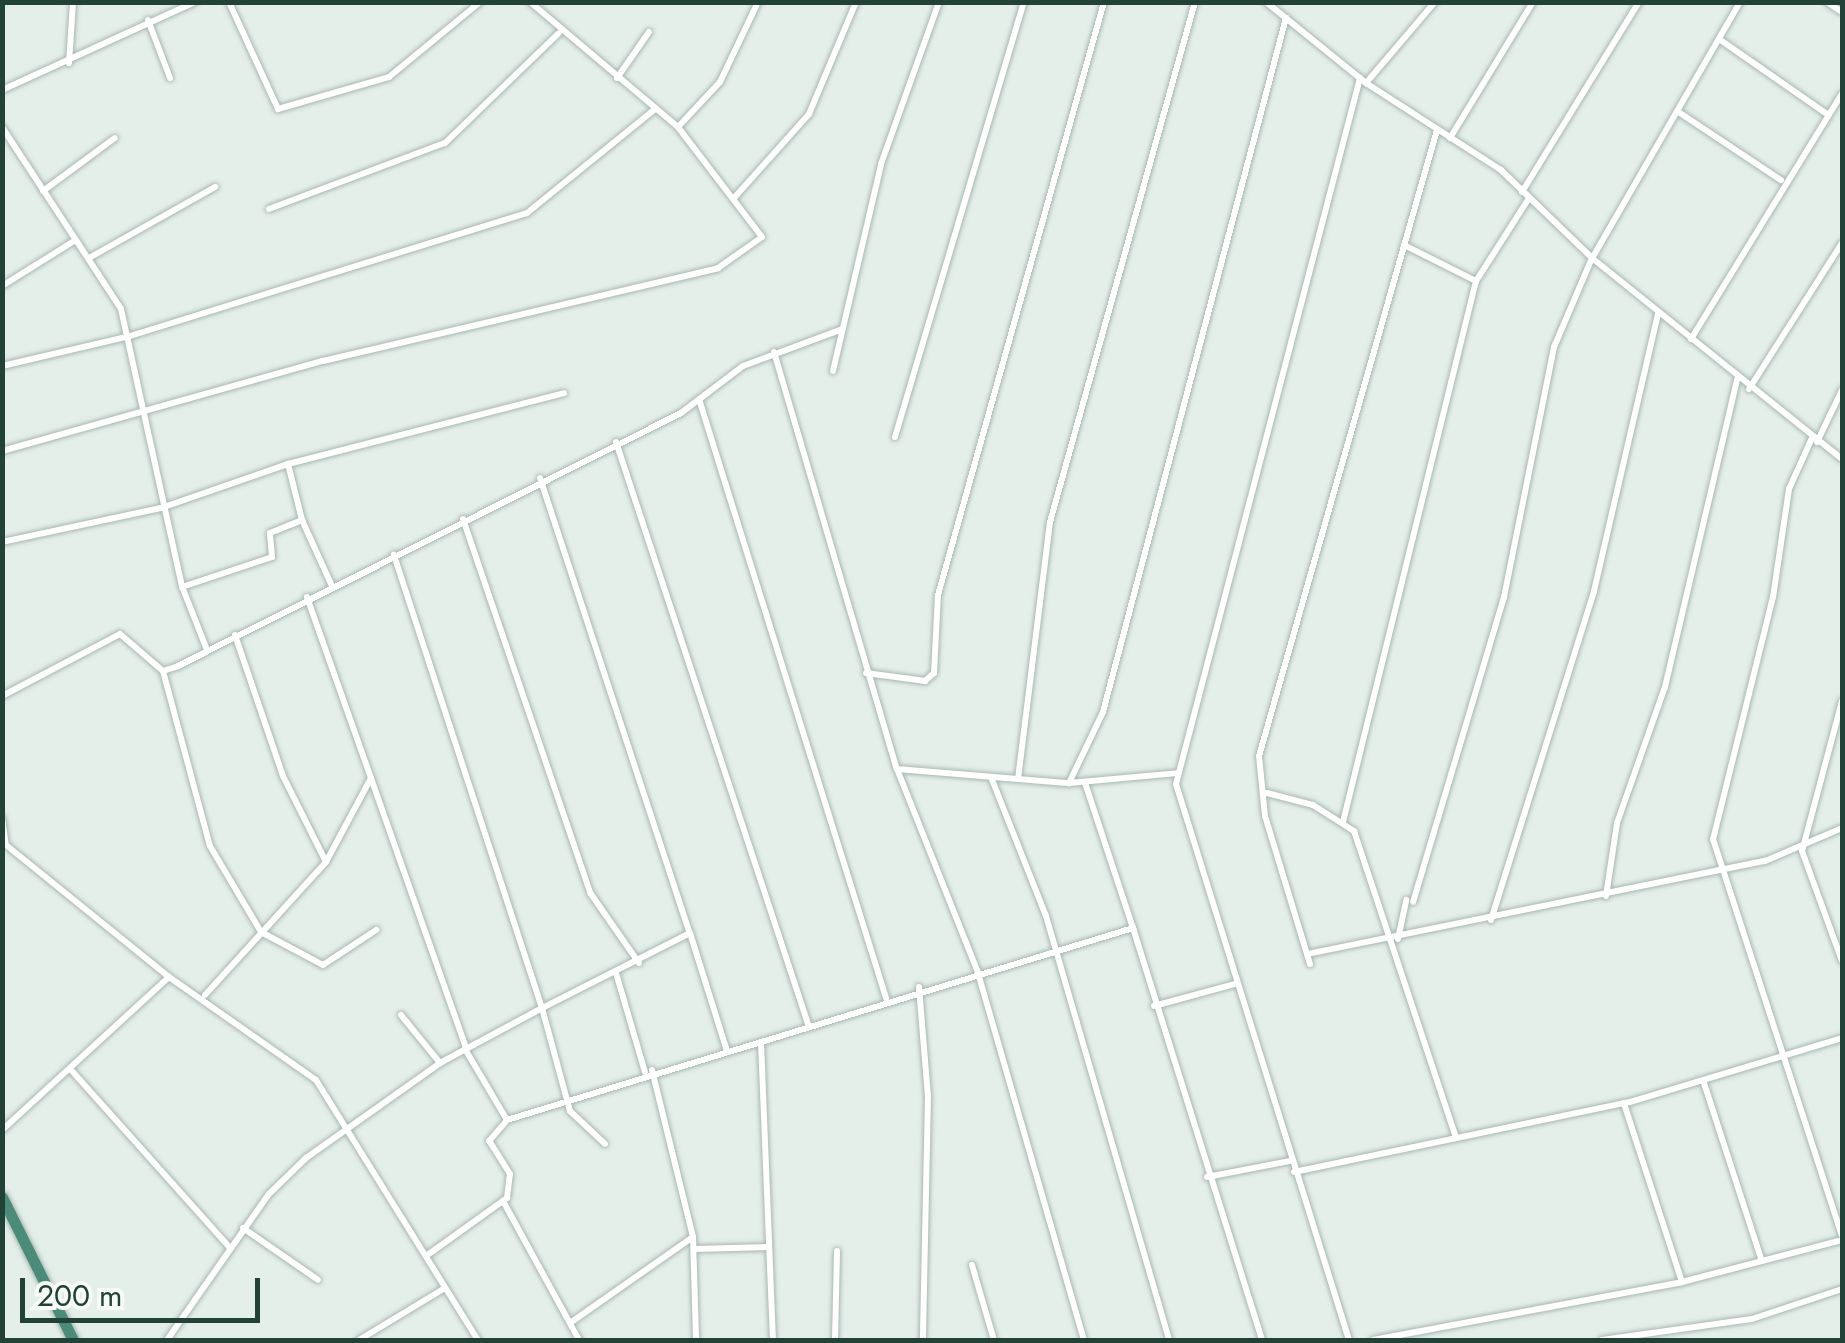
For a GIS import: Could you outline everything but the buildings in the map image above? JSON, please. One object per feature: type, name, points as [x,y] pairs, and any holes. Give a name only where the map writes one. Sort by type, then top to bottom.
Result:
[{"type":"highway","points":[[2,1197],[73,1340]]},
{"type":"street","points":[[69,62],[73,2]]},
{"type":"street","points":[[2,90],[69,62],[148,20],[195,2]]},
{"type":"street","points":[[229,2],[278,108],[390,77],[480,2]]},
{"type":"street","points":[[2,452],[718,268],[763,233],[678,126],[559,34],[530,2]]},
{"type":"street","points":[[678,126],[720,82],[758,2]]},
{"type":"street","points":[[734,198],[810,114],[856,2]]},
{"type":"street","points":[[833,371],[840,330],[855,302],[881,164],[938,2]]},
{"type":"street","points":[[894,437],[1024,2]]},
{"type":"street","points":[[866,673],[925,681],[934,673],[938,595],[1104,2]]},
{"type":"street","points":[[1018,779],[1050,522],[1195,2]]},
{"type":"street","points":[[1266,2],[1276,6],[1363,81],[1450,138],[1526,195],[1592,258],[1690,340],[1842,459]]},
{"type":"street","points":[[1349,1340],[1177,802],[1178,773],[1363,81],[1435,2]]},
{"type":"street","points":[[1450,138],[1533,2]]},
{"type":"street","points":[[1456,1136],[1398,940],[1343,822],[1476,281],[1639,2]]},
{"type":"street","points":[[1398,940],[1508,581],[1554,348],[1592,258],[1740,2]]},
{"type":"street","points":[[1827,2],[1842,12]]},
{"type":"street","points":[[1069,783],[1103,712],[1286,18]]},
{"type":"street","points":[[148,20],[170,78]]},
{"type":"street","points":[[617,78],[650,32]]},
{"type":"street","points":[[269,209],[444,144],[559,34]]},
{"type":"street","points":[[1719,39],[1827,114]]},
{"type":"street","points":[[1690,340],[1782,180],[1842,94]]},
{"type":"street","points":[[2,366],[130,336],[527,212],[656,108]]},
{"type":"street","points":[[1677,111],[1782,180]]},
{"type":"street","points":[[2,127],[74,241],[89,258],[130,336],[148,412],[161,508],[182,587],[207,650]]},
{"type":"street","points":[[1310,964],[1259,756],[1437,130]]},
{"type":"street","points":[[43,191],[115,138]]},
{"type":"street","points":[[89,258],[215,186]]},
{"type":"street","points":[[2,286],[74,241]]},
{"type":"street","points":[[1749,389],[1842,243]]},
{"type":"street","points":[[1404,245],[1476,281]]},
{"type":"street","points":[[1492,920],[1594,591],[1658,313]]},
{"type":"street","points":[[163,670],[699,399],[774,352],[840,330]]},
{"type":"street","points":[[774,352],[897,768],[978,973],[1084,1340]]},
{"type":"street","points":[[1606,896],[1617,823],[1665,687],[1738,379]]},
{"type":"street","points":[[1373,1340],[1682,1282],[1842,1238],[1787,1057],[1713,839],[1773,597],[1790,489],[1842,390]]},
{"type":"street","points":[[2,542],[161,508],[288,464],[564,393]]},
{"type":"street","points":[[699,399],[886,998]]},
{"type":"street","points":[[616,442],[808,1024]]},
{"type":"street","points":[[288,464],[302,520],[332,586]]},
{"type":"street","points":[[540,478],[728,1051]]},
{"type":"street","points":[[463,519],[591,894],[639,962]]},
{"type":"street","points":[[182,587],[270,559],[270,532],[302,520]]},
{"type":"street","points":[[394,554],[574,1118],[605,1144]]},
{"type":"street","points":[[308,597],[466,1049],[507,1120]]},
{"type":"street","points":[[2,696],[120,634],[163,670],[210,846],[261,932],[322,965],[376,930]]},
{"type":"street","points":[[235,635],[283,776],[326,862]]},
{"type":"street","points":[[1842,701],[1802,846],[1842,961]]},
{"type":"street","points":[[897,768],[1069,783],[1178,773]]},
{"type":"street","points":[[992,777],[1055,952],[1169,1340]]},
{"type":"street","points":[[205,995],[326,862],[371,778]]},
{"type":"street","points":[[1086,783],[1262,1340]]},
{"type":"street","points":[[1266,794],[1343,822]]},
{"type":"street","points":[[2,818],[6,845],[170,977],[205,995],[316,1080],[478,1340]]},
{"type":"street","points":[[1307,954],[1398,940],[1606,896],[1802,846],[1842,828]]},
{"type":"street","points":[[426,1256],[502,1201],[513,1184],[489,1141],[507,1120],[648,1071],[761,1042],[919,987],[1132,928]]},
{"type":"street","points":[[167,1340],[176,1336],[243,1228],[280,1182],[348,1126],[440,1063],[690,933]]},
{"type":"street","points":[[616,973],[648,1071],[693,1238],[696,1340]]},
{"type":"street","points":[[2,1130],[72,1071],[170,977]]},
{"type":"street","points":[[1154,1006],[1235,984]]},
{"type":"street","points":[[919,987],[928,1124],[923,1340]]},
{"type":"street","points":[[401,1015],[440,1063]]},
{"type":"street","points":[[1294,1172],[1624,1103],[1704,1083],[1842,1038]]},
{"type":"street","points":[[761,1042],[774,1340]]},
{"type":"street","points":[[72,1071],[230,1248]]},
{"type":"street","points":[[1704,1083],[1762,1261]]},
{"type":"street","points":[[1624,1103],[1682,1282]]},
{"type":"street","points":[[1208,1176],[1291,1162]]},
{"type":"street","points":[[502,1201],[579,1340]]},
{"type":"street","points":[[243,1228],[318,1280]]},
{"type":"street","points":[[570,1323],[693,1238]]},
{"type":"street","points":[[695,1250],[769,1247]]},
{"type":"street","points":[[835,1340],[837,1251]]},
{"type":"street","points":[[972,1265],[994,1340]]},
{"type":"street","points":[[359,1340],[444,1288]]},
{"type":"street","points":[[1602,1340],[1752,1319],[1842,1289]]}]
